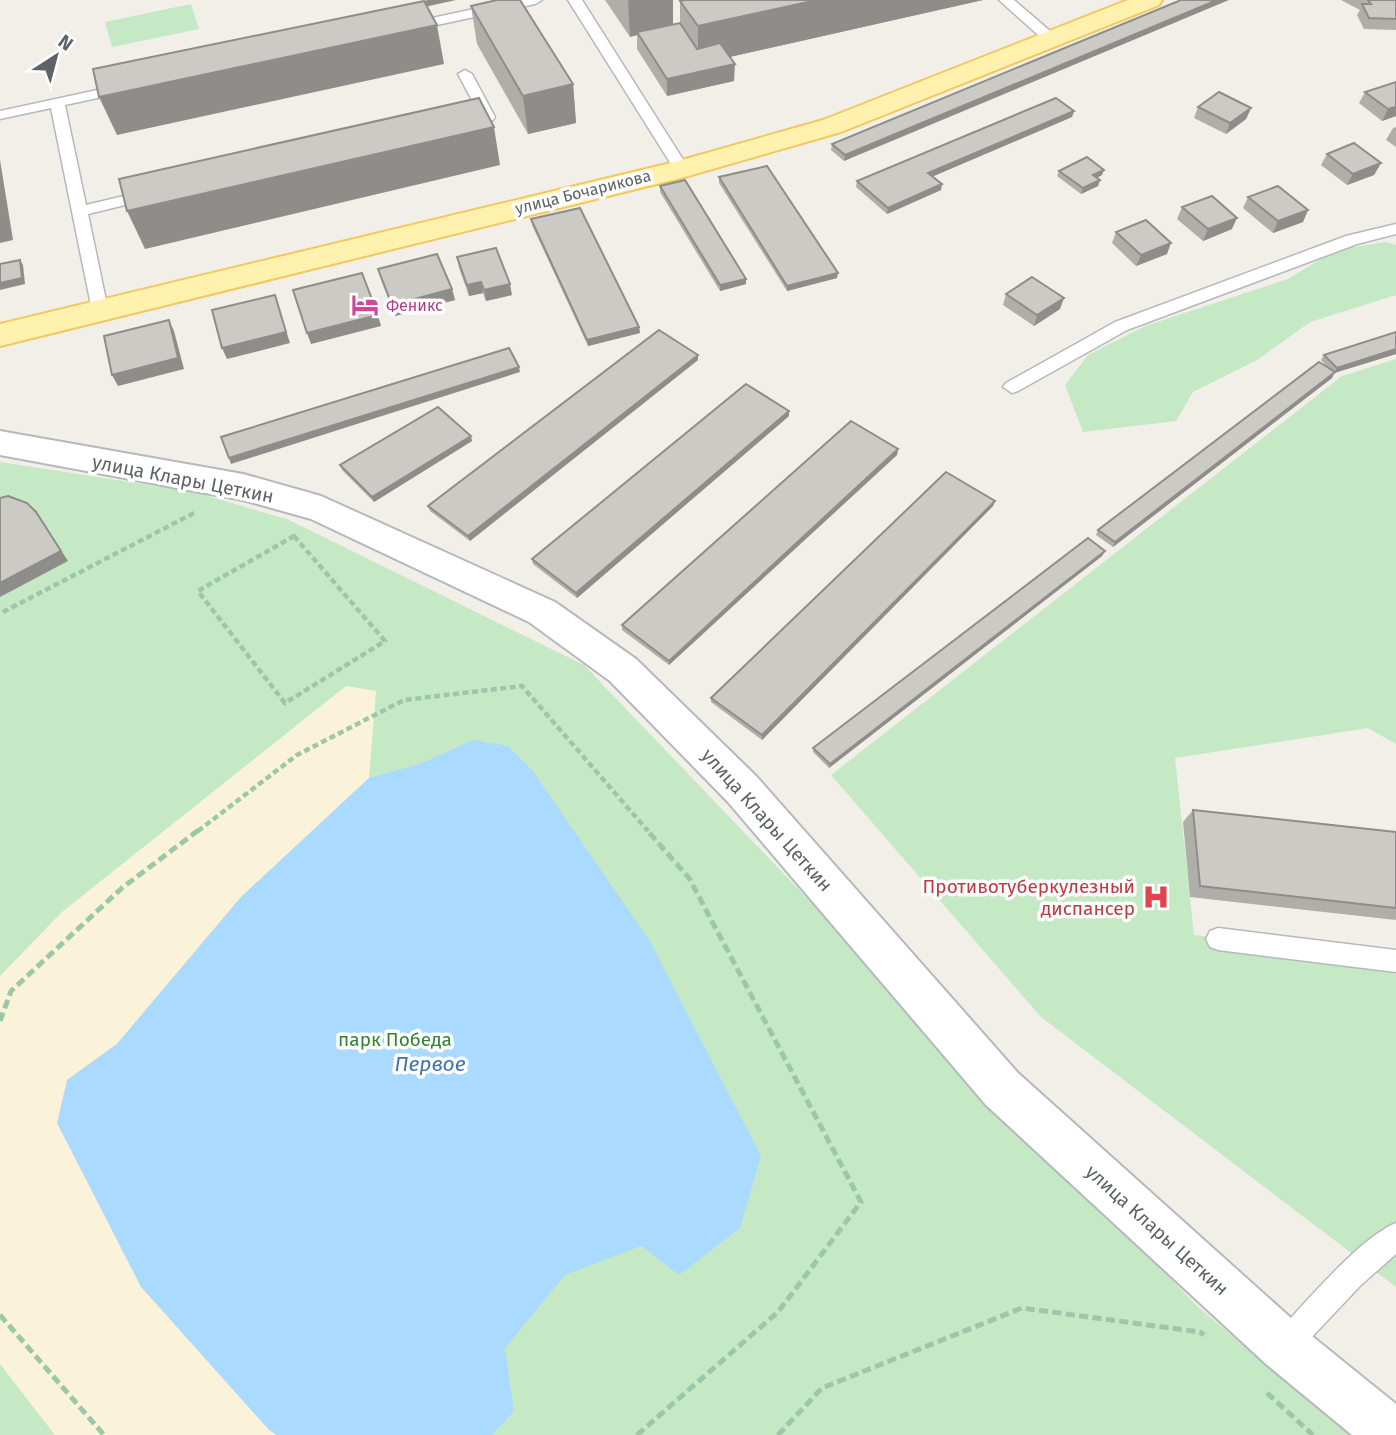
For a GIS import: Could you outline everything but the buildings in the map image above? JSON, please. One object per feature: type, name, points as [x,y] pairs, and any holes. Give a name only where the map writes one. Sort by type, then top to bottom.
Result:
[{"type":"main road","name":"улица Бочарикова","points":[[0,335],[681,169],[832,125],[1150,0]]},
{"type":"street","name":"улица Клары Цеткин","points":[[0,443],[243,487],[321,509],[542,612],[623,670],[742,789],[1002,1089],[1284,1346],[1393,1435]]},
{"type":"lane","points":[[399,29],[536,0]]},
{"type":"lane","points":[[575,0],[681,169]]},
{"type":"lane","points":[[1006,0],[1052,40]]},
{"type":"lane","points":[[460,123],[488,117],[464,74]]},
{"type":"lane","points":[[0,115],[139,85]]},
{"type":"lane","points":[[57,103],[100,310]]},
{"type":"lane","points":[[80,211],[175,189]]},
{"type":"lane","points":[[1012,387],[1121,326],[1352,240],[1396,229]]},
{"type":"lane","points":[[1218,939],[1396,961]]},
{"type":"lane","points":[[1284,1346],[1350,1276],[1396,1236]]},
{"type":"path","points":[[2,612],[194,513]]},
{"type":"path","points":[[294,536],[384,640],[285,703],[198,591],[294,536]]},
{"type":"path","points":[[0,1021],[11,991],[122,888],[297,755],[404,700],[522,686],[689,878],[861,1202],[778,1312],[637,1435]]},
{"type":"path","points":[[778,1435],[822,1388],[1022,1308],[1200,1332],[1210,1342]]},
{"type":"path","points":[[0,1315],[104,1435]]},
{"type":"path","points":[[1262,1388],[1314,1435]]},
{"type":"green space","points":[[191,4],[199,29],[112,47],[105,22]]},
{"type":"green space","points":[[1386,242],[1396,245],[1396,295],[1310,322],[1257,360],[1193,392],[1176,421],[1083,432],[1065,385],[1088,355],[1145,326],[1288,279],[1336,250]]},
{"type":"green space","name":"Противотуберкулезный диспансер","points":[[1396,359],[1396,744],[1368,728],[1175,758],[1194,935],[1396,960],[1396,1287],[1041,1017],[831,775],[1342,376]]},
{"type":"green space","name":"парк Победa","points":[[0,462],[195,492],[289,520],[584,665],[1198,1307],[1350,1435],[0,1435]]},
{"type":"sand","points":[[346,686],[376,691],[369,778],[241,897],[117,1044],[67,1080],[268,1429],[277,1435],[55,1435],[0,1364],[0,976],[62,912]]},
{"type":"water","name":"Первое","points":[[473,740],[508,746],[532,770],[649,940],[761,1156],[740,1228],[679,1275],[641,1246],[565,1275],[505,1348],[514,1411],[492,1435],[277,1435],[269,1430],[141,1287],[57,1123],[67,1080],[117,1044],[241,897],[369,778],[420,764]]},
{"type":"place","name":"Феникс","points":[[365,305]]},
{"type":"place","name":"Противотуберкулезный диспансер","points":[[1156,897]]}]
